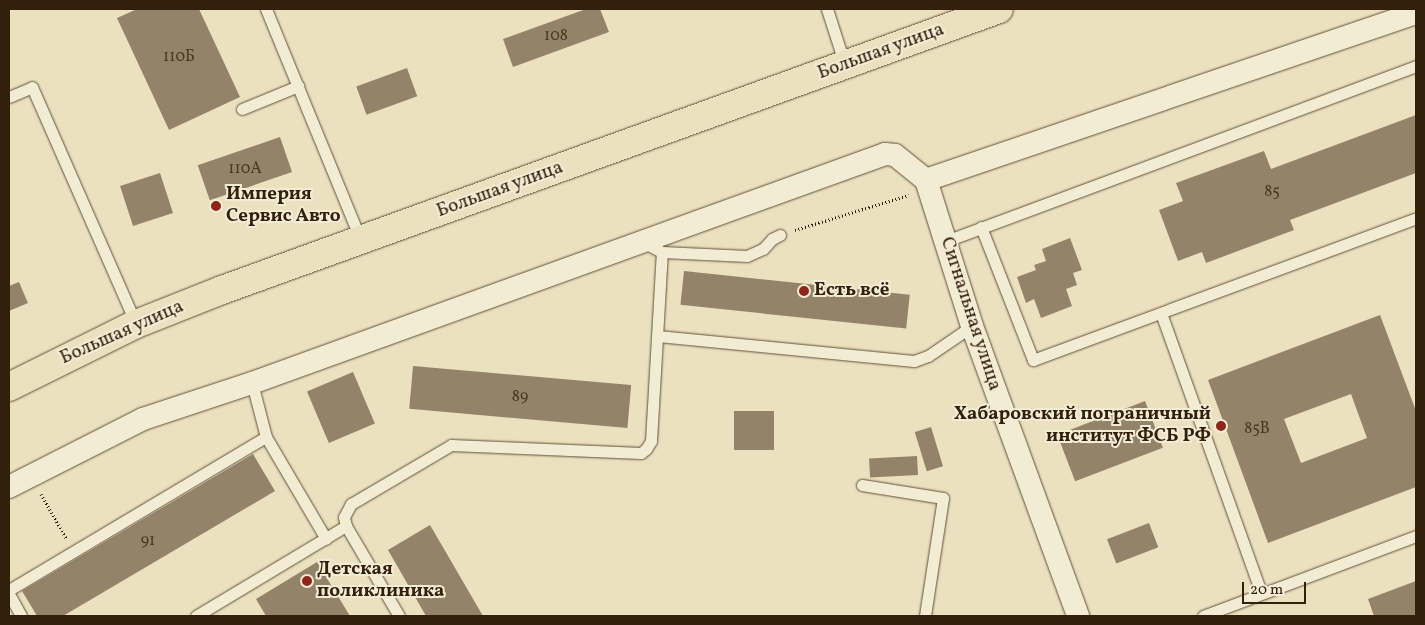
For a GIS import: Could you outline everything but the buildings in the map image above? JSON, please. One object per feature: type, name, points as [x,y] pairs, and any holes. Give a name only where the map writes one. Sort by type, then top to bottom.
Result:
[{"type":"highway","name":"Большая улица","points":[[9,387],[136,324],[222,290],[999,9]]},
{"type":"street","points":[[9,487],[142,419],[653,247],[885,154],[895,155],[905,160],[928,184],[1416,13]]},
{"type":"street","name":"Сигнальная улица","points":[[928,184],[972,326],[1078,616]]},
{"type":"lane","points":[[266,9],[361,241]]},
{"type":"lane","points":[[827,9],[845,65]]},
{"type":"lane","points":[[946,241],[1416,66]]},
{"type":"lane","points":[[242,109],[298,86]]},
{"type":"lane","points":[[9,97],[32,87],[136,324]]},
{"type":"lane","points":[[981,227],[1033,360],[1416,218]]},
{"type":"lane","points":[[399,616],[346,526],[344,517],[351,504],[450,445],[641,453],[651,441],[658,336],[653,247],[748,256],[763,249],[772,239],[780,234]]},
{"type":"lane","points":[[1161,313],[1261,593]]},
{"type":"lane","points":[[658,336],[914,361],[928,356],[972,326]]},
{"type":"lane","points":[[252,383],[266,437],[326,539]]},
{"type":"lane","points":[[9,590],[266,437]]},
{"type":"lane","points":[[862,484],[943,498],[925,616]]},
{"type":"lane","points":[[196,616],[346,526]]},
{"type":"lane","points":[[1203,616],[1416,536]]},
{"type":"lane","points":[[9,594],[21,616]]},
{"type":"path","points":[[780,234],[928,184]]},
{"type":"path","points":[[30,476],[74,551]]},
{"type":"place","name":"Империя Сервис Авто","points":[[216,206]]},
{"type":"place","name":"Есть всё","points":[[804,291]]},
{"type":"place","name":"Хабаровский пограничный институт ФСБ РФ","points":[[1221,426]]},
{"type":"place","name":"Детская поликлиника","points":[[307,581]]}]
